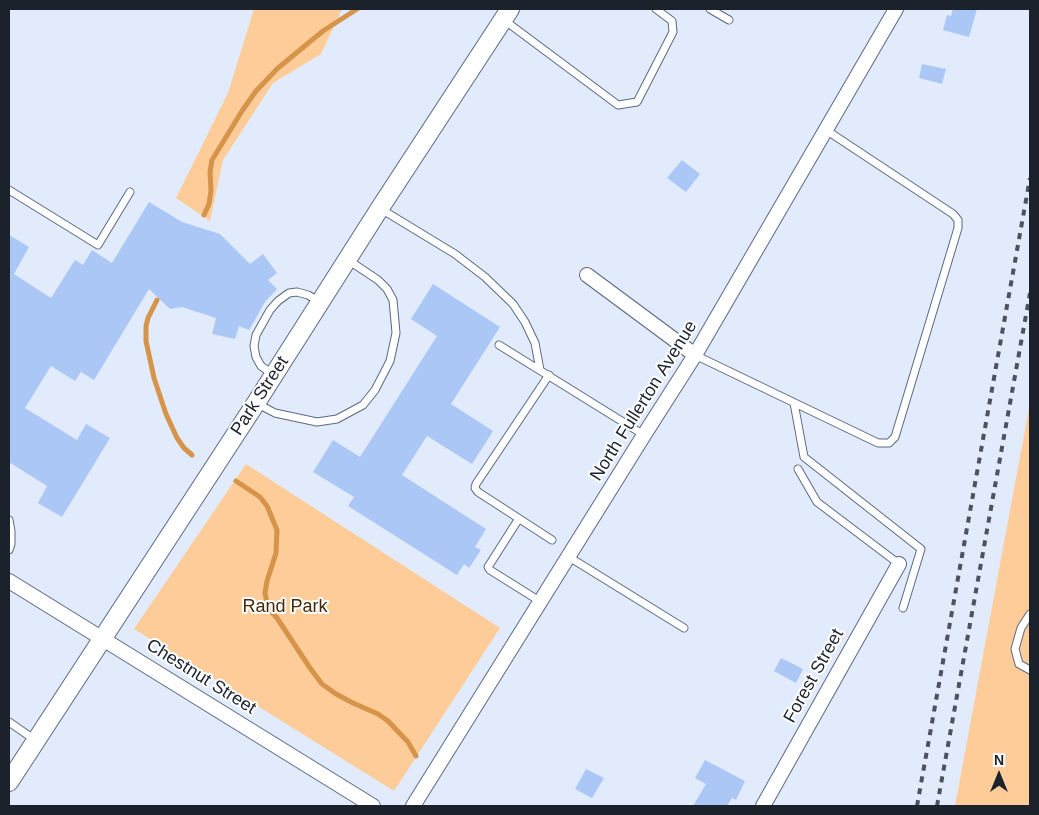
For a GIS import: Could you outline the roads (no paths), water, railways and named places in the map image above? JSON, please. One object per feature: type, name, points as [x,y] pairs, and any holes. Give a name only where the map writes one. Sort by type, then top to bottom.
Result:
[{"type":"street","name":"North Fullerton Avenue","points":[[413,806],[695,355],[896,9]]},
{"type":"street","name":"Park Street","points":[[9,782],[507,14]]},
{"type":"street","points":[[587,275],[695,355]]},
{"type":"street","name":"Forest Street","points":[[763,806],[899,564]]},
{"type":"street","name":"Chestnut Street","points":[[9,580],[374,806]]},
{"type":"lane","points":[[507,14],[618,105],[636,102],[672,32],[672,21],[656,9]]},
{"type":"lane","points":[[710,9],[729,20]]},
{"type":"lane","points":[[695,355],[878,443],[889,442],[895,437],[958,228],[958,220],[954,214],[826,130]]},
{"type":"lane","points":[[9,190],[98,245],[130,192]]},
{"type":"lane","points":[[380,208],[455,254],[513,304],[525,322],[535,343],[540,370]]},
{"type":"lane","points":[[256,403],[275,413],[317,422],[337,419],[363,405],[375,390],[390,361],[396,333],[393,300],[378,280],[348,260]]},
{"type":"lane","points":[[274,375],[261,366],[256,357],[254,346],[256,335],[270,310],[289,293],[296,292],[308,295],[321,302]]},
{"type":"lane","points":[[499,345],[644,435]]},
{"type":"lane","points":[[549,375],[476,484],[476,488],[478,492],[518,520],[552,540]]},
{"type":"lane","points":[[794,403],[804,457],[921,549],[903,608]]},
{"type":"lane","points":[[798,469],[817,502],[899,564]]},
{"type":"lane","points":[[9,520],[11,544],[9,550]]},
{"type":"lane","points":[[518,520],[488,566],[490,570],[541,602]]},
{"type":"lane","points":[[569,557],[684,628]]},
{"type":"lane","points":[[1030,614],[1021,628],[1015,650],[1019,664],[1030,670]]},
{"type":"lane","points":[[9,722],[36,740]]},
{"type":"waterway","points":[[204,215],[209,204],[211,191],[210,172],[212,160],[256,91],[278,68],[323,31],[357,9]]},
{"type":"waterway","points":[[157,300],[146,326],[146,341],[154,378],[166,414],[177,438],[192,455]]},
{"type":"waterway","points":[[236,481],[260,497],[267,506],[277,530],[276,553],[265,593],[268,608],[277,618],[322,684],[336,694],[378,714],[388,721],[408,742],[416,756]]},
{"type":"railway","points":[[917,806],[1030,178]]},
{"type":"railway","points":[[937,806],[1030,293]]},
{"type":"park label","name":"Rand Park","points":[[285,607]]}]
